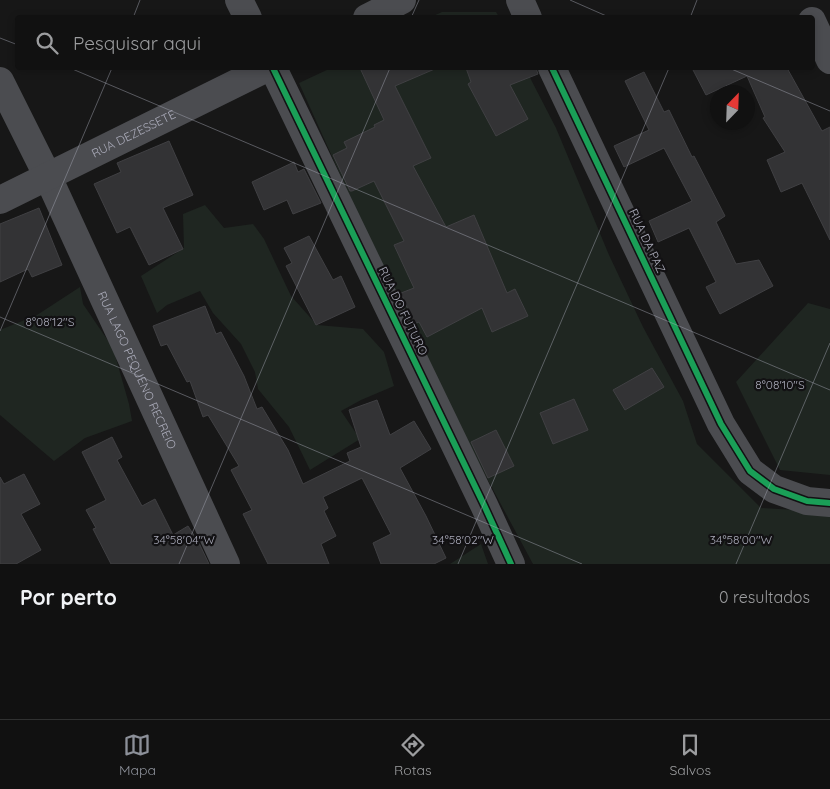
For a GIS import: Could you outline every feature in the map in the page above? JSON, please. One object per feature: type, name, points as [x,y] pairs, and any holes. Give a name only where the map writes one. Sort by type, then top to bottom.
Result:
[{"type":"street","points":[[239,0],[246,15]]},
{"type":"street","points":[[373,15],[402,0]]},
{"type":"street","points":[[520,0],[527,15]]},
{"type":"street","points":[[803,0],[810,15]]},
{"type":"street","points":[[815,28],[830,60]]},
{"type":"street","name":"RUA DEZESSETE","points":[[0,200],[263,70]]},
{"type":"street","name":"RUA DO FUTURO","points":[[274,70],[511,564]]},
{"type":"street","name":"RUA DA PAZ","points":[[553,70],[721,424],[750,471],[774,489],[807,501],[830,503]]},
{"type":"street","name":"RUA LAGO PEQUENO RECREIO","points":[[0,81],[48,177],[226,564]]},
{"type":"shaded area","points":[[442,12],[496,12],[498,15],[435,15]]},
{"type":"shaded area","points":[[327,70],[526,70],[556,128],[609,255],[643,327],[683,401],[697,444],[761,508],[830,512],[830,564],[533,564],[412,334],[299,83]]},
{"type":"shaded area","points":[[205,205],[224,228],[253,224],[264,239],[291,296],[317,325],[363,329],[384,352],[394,386],[341,411],[360,439],[310,470],[289,427],[258,389],[255,372],[241,344],[213,313],[200,291],[167,305],[157,313],[141,276],[184,248],[183,214]]},
{"type":"shaded area","points":[[80,287],[83,304],[113,348],[132,421],[85,438],[54,461],[0,415],[0,330],[37,315]]},
{"type":"shaded area","points":[[808,303],[830,309],[830,475],[780,470],[736,382]]},
{"type":"shaded area","points":[[481,544],[488,564],[450,564]]},
{"type":"building","points":[[361,70],[432,70],[395,86],[431,158],[413,166],[446,227],[474,215],[507,293],[515,289],[528,316],[492,332],[482,308],[427,337],[419,322],[414,324],[401,293],[414,288],[394,245],[404,241],[374,181],[350,191],[333,155],[347,148],[344,142],[375,127],[374,125],[384,120]]},
{"type":"building","points":[[467,70],[537,70],[538,74],[510,85],[528,119],[496,136],[468,84],[471,82]]},
{"type":"building","points":[[693,70],[788,70],[822,131],[830,127],[830,240],[802,183],[781,192],[767,160],[785,152],[763,118],[765,117],[755,94],[755,85],[751,85],[747,76],[728,85],[710,85],[710,93],[706,95]]},
{"type":"building","points":[[644,72],[664,112],[669,110],[692,157],[694,156],[725,216],[716,222],[736,264],[759,260],[773,286],[720,314],[706,287],[716,282],[689,228],[658,242],[649,221],[692,201],[664,148],[624,167],[614,146],[649,130],[625,81]]},
{"type":"building","points":[[169,141],[193,195],[163,208],[183,249],[149,265],[130,227],[117,233],[94,184],[121,172],[117,163]]},
{"type":"building","points":[[294,162],[298,172],[304,169],[321,203],[293,214],[287,200],[264,210],[252,182]]},
{"type":"building","points":[[39,208],[62,265],[32,277],[28,269],[0,282],[0,224]]},
{"type":"building","points":[[309,236],[333,280],[341,276],[355,307],[316,325],[286,266],[292,263],[284,248]]},
{"type":"building","points":[[205,306],[216,334],[221,332],[244,376],[257,409],[262,407],[288,450],[303,484],[350,461],[347,453],[361,447],[349,410],[377,400],[390,435],[414,421],[431,449],[400,468],[446,558],[434,564],[381,564],[373,543],[391,534],[362,478],[323,497],[328,508],[324,511],[336,536],[321,544],[329,564],[268,564],[243,514],[252,510],[231,470],[239,466],[208,415],[203,417],[190,381],[187,382],[167,344],[161,346],[153,326]]},
{"type":"building","points":[[652,368],[664,387],[625,410],[613,390]]},
{"type":"building","points":[[574,399],[588,430],[553,444],[540,413]]},
{"type":"building","points":[[496,430],[514,466],[488,478],[471,442]]},
{"type":"building","points":[[112,437],[122,457],[117,460],[142,506],[155,499],[173,535],[188,526],[209,564],[111,564],[93,529],[96,528],[86,510],[106,500],[82,452]]},
{"type":"building","points":[[24,474],[40,504],[21,514],[41,550],[16,564],[0,564],[0,477],[4,484]]},
{"type":"cycle path","points":[[274,70],[511,564]]},
{"type":"cycle path","points":[[553,70],[721,424],[750,471],[774,489],[807,501],[830,503]]}]
